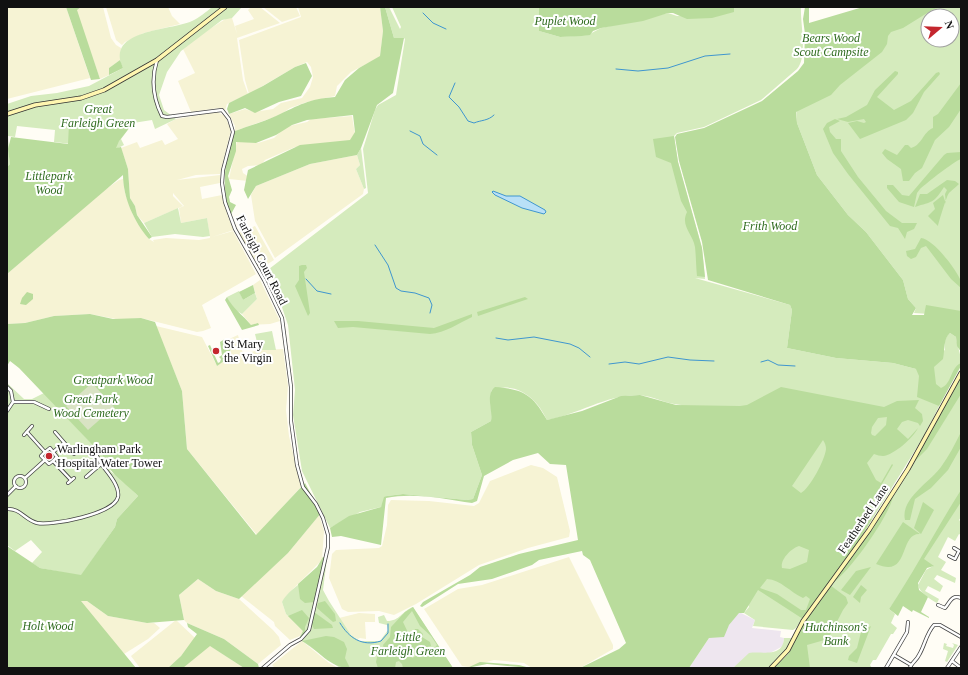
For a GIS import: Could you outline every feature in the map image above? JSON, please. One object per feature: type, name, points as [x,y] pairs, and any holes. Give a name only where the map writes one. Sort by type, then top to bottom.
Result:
[{"type":"street","points":[[7,114],[35,105],[92,94],[156,60],[225,7]]},
{"type":"street","name":"Farleigh Court Road","points":[[156,60],[153,82],[156,99],[162,116],[167,118],[222,110],[232,126],[233,132],[223,170],[222,183],[225,202],[235,229],[266,285],[282,318],[291,387],[291,421],[297,465],[302,487],[316,504],[328,535],[328,547],[309,630],[301,639],[263,668]]},
{"type":"street","points":[[148,65],[154,67]]},
{"type":"street","name":"Featherbed Lane","points":[[771,668],[788,650],[803,621],[869,530],[924,440],[961,373]]},
{"type":"street","points":[[7,387],[11,391],[13,402],[7,411]]},
{"type":"street","points":[[13,402],[34,402],[46,406],[49,410]]},
{"type":"street","points":[[24,435],[32,426]]},
{"type":"street","points":[[27,432],[45,452]]},
{"type":"street","points":[[55,432],[74,454]]},
{"type":"street","points":[[53,452],[64,443]]},
{"type":"street","points":[[7,509],[16,510],[30,520],[41,523],[78,518],[114,504],[118,494],[112,477],[101,464],[99,456],[92,447]]},
{"type":"street","points":[[50,448],[57,457],[49,464],[41,456],[45,452],[50,448]]},
{"type":"street","points":[[25,478],[45,460]]},
{"type":"street","points":[[53,461],[71,480]]},
{"type":"street","points":[[86,477],[101,464]]},
{"type":"street","points":[[16,486],[14,482],[15,478],[19,475],[25,478]]},
{"type":"street","points":[[16,486],[21,488],[24,486],[26,483],[25,478]]},
{"type":"street","points":[[68,483],[74,478]]},
{"type":"street","points":[[7,495],[16,486]]},
{"type":"street","points":[[949,556],[955,559],[960,556],[959,551],[954,548]]},
{"type":"street","points":[[938,605],[945,608],[953,597],[961,598]]},
{"type":"street","points":[[886,668],[907,631],[908,622]]},
{"type":"street","points":[[894,655],[910,666],[917,659],[935,625],[940,625],[961,637]]},
{"type":"street","points":[[947,668],[961,647]]},
{"type":"street","points":[[952,662],[961,668]]},
{"type":"shaded area","points":[[7,7],[66,7],[90,78],[7,99]]},
{"type":"shaded area","points":[[81,7],[103,7],[111,38],[116,45],[121,48],[120,60],[109,68],[109,75],[100,79],[76,10]]},
{"type":"shaded area","points":[[106,7],[168,7],[172,16],[180,24],[144,33],[122,45],[116,40]]},
{"type":"shaded area","points":[[251,7],[260,7],[280,23],[237,38],[243,80],[248,94],[227,104],[225,110],[219,108],[191,112],[178,81],[195,73],[183,49],[197,37],[227,18],[232,18],[237,34],[235,26],[254,19],[248,10]]},
{"type":"shaded area","points":[[263,7],[296,7],[300,16],[282,22]]},
{"type":"shaded area","points":[[298,7],[380,7],[383,31],[380,57],[351,72],[337,86],[335,96],[307,102],[290,108],[280,115],[235,131],[235,126],[229,114],[245,109],[254,112],[273,109],[281,103],[302,98],[310,87],[313,77],[311,67],[307,62],[295,67],[249,94],[245,80],[239,40],[301,17]]},
{"type":"shaded area","points":[[217,112],[225,116],[231,130],[220,174],[196,175],[177,180],[220,175],[220,183],[200,187],[202,199],[222,195],[228,217],[234,230],[212,237],[233,231],[256,274],[202,305],[211,328],[197,332],[141,318],[121,320],[90,314],[54,316],[25,323],[7,324],[7,274],[102,192],[119,180],[123,179],[125,193],[133,215],[149,239],[154,242],[153,240],[166,238],[199,240],[210,238],[207,218],[181,223],[179,208],[184,206],[173,193],[173,196],[183,206],[144,223],[137,215],[135,206],[130,198],[128,169],[121,148],[137,142],[140,148],[162,140],[165,145],[178,139],[167,124],[176,119]]},
{"type":"shaded area","points":[[352,116],[355,134],[350,142],[295,147],[265,160],[261,165],[248,166],[242,169],[243,173],[249,177],[248,181],[229,179],[237,141],[258,143],[274,138],[285,127],[307,122],[311,119]]},
{"type":"shaded area","points":[[357,155],[360,165],[356,169],[364,189],[363,194],[275,258],[255,221],[251,195],[256,186],[310,164]]},
{"type":"shaded area","points":[[255,226],[274,260],[260,269],[239,233]]},
{"type":"shaded area","points":[[260,280],[280,321],[270,324],[251,325],[242,314],[257,299],[253,285]]},
{"type":"shaded area","points":[[156,326],[202,337],[217,366],[231,351],[229,339],[238,335],[243,354],[259,350],[283,349],[288,386],[286,410],[289,436],[301,487],[257,535],[187,449],[182,391]]},
{"type":"shaded area","points":[[531,465],[543,468],[557,477],[570,531],[569,537],[528,548],[479,565],[416,604],[394,615],[379,611],[348,612],[342,609],[329,578],[332,554],[336,550],[379,548],[382,546],[387,525],[388,505],[391,500],[429,501],[474,506],[479,503],[490,481]]},
{"type":"shaded area","points":[[319,515],[324,531],[322,560],[282,602],[286,614],[303,631],[300,636],[290,640],[275,626],[274,622],[241,596],[288,553]]},
{"type":"shaded area","points":[[569,557],[613,645],[613,649],[580,668],[532,668],[524,663],[494,660],[469,667],[462,666],[424,609],[458,589],[482,585]]},
{"type":"shaded area","points":[[198,579],[216,591],[239,599],[273,630],[279,637],[281,645],[258,664],[224,639],[187,623],[184,620],[179,595]]},
{"type":"shaded area","points":[[80,601],[87,601],[108,616],[154,623],[160,628],[148,639],[124,654]]},
{"type":"shaded area","points":[[739,612],[755,620],[752,628],[781,631],[780,637],[784,638],[783,646],[770,653],[753,653],[733,668],[689,668],[709,638],[729,625]]},
{"type":"shaded area","points":[[359,613],[375,614],[375,622],[365,622],[366,639],[358,639],[352,636],[339,618]]},
{"type":"shaded area","points":[[176,620],[195,638],[181,656],[168,668],[140,668],[131,656]]},
{"type":"shaded area","points":[[302,641],[329,663],[338,668],[275,668],[272,665]]},
{"type":"shaded area","points":[[209,645],[244,668],[183,668]]},
{"type":"green space","points":[[66,7],[81,7],[77,10],[100,79],[91,80]]},
{"type":"green space","name":"Great Farleigh Green","points":[[212,7],[242,7],[232,18],[222,20],[181,51],[167,72],[159,95],[164,110],[176,119],[155,129],[152,120],[133,123],[121,139],[124,145],[116,149],[54,142],[55,130],[17,126],[15,137],[8,136],[10,164],[7,167],[7,104],[31,96],[57,93],[89,86],[123,68],[120,55],[123,46],[131,39],[142,34],[192,21],[200,17]]},
{"type":"green space","points":[[380,7],[385,7],[394,38],[404,38],[393,93],[377,105],[357,155],[310,164],[256,186],[248,199],[244,190],[248,170],[300,145],[350,140],[355,132],[353,115],[307,120],[292,125],[276,135],[256,143],[236,142],[236,151],[228,176],[232,190],[229,197],[230,202],[236,205],[230,216],[225,194],[225,174],[228,153],[235,131],[271,118],[304,103],[318,99],[335,97],[345,80],[359,68],[380,56],[383,31]]},
{"type":"green space","points":[[385,7],[389,7],[400,29],[401,27],[392,7],[539,7],[539,31],[560,37],[588,35],[601,28],[668,13],[677,16],[734,11],[734,7],[801,7],[803,48],[800,64],[797,69],[761,100],[704,127],[677,133],[674,136],[678,162],[702,248],[705,279],[695,278],[790,305],[792,310],[787,348],[836,358],[893,363],[916,369],[945,350],[945,340],[950,333],[956,337],[961,363],[924,436],[855,547],[796,628],[793,630],[753,626],[755,620],[744,613],[749,607],[681,405],[644,396],[639,395],[616,398],[570,414],[547,420],[538,405],[525,393],[509,388],[492,390],[490,398],[491,421],[471,432],[472,445],[482,475],[473,499],[467,500],[403,494],[387,496],[381,507],[360,512],[330,528],[302,471],[293,415],[295,390],[288,325],[269,269],[368,193],[363,149],[375,110],[378,105],[396,95],[405,39],[394,38]]},
{"type":"green space","name":"Puplet Wood","points":[[539,7],[734,7],[734,12],[712,18],[687,19],[673,13],[668,13],[643,21],[601,28],[593,31],[590,35],[560,37],[539,31]]},
{"type":"green space","name":"Frith Wood","points":[[805,7],[809,7],[809,23],[863,7],[940,7],[920,8],[920,17],[903,28],[891,32],[888,36],[887,44],[882,52],[840,85],[831,95],[796,112],[797,123],[817,175],[848,215],[866,232],[903,280],[908,299],[916,308],[912,315],[924,315],[926,305],[961,311],[961,352],[957,346],[956,337],[950,333],[945,341],[943,359],[934,367],[936,384],[941,388],[945,386],[957,365],[961,363],[961,366],[939,406],[917,397],[919,376],[916,369],[893,363],[836,358],[787,348],[792,310],[790,305],[708,280],[702,242],[679,161],[675,137],[677,134],[704,128],[762,101],[798,71],[804,63],[805,34],[803,19]]},
{"type":"green space","points":[[961,7],[961,316],[914,313],[916,308],[908,299],[903,280],[866,232],[848,215],[817,175],[797,123],[796,107],[883,35],[920,12],[920,48],[960,48],[960,8],[927,8]]},
{"type":"green space","points":[[120,60],[123,68],[109,75],[109,68]]},
{"type":"green space","points":[[306,63],[312,76],[301,96],[279,102],[255,113],[245,108],[229,114],[227,109],[229,103],[263,86],[295,67]]},
{"type":"green space","points":[[895,71],[898,72],[898,74],[877,97],[894,110],[911,101],[936,73],[939,72],[940,74],[924,92],[913,113],[906,120],[860,139],[848,123],[857,121],[864,123],[866,122],[864,119],[848,122],[837,119],[846,117],[867,105],[875,90]]},
{"type":"green space","points":[[961,83],[961,109],[949,127],[935,140],[922,168],[915,173],[909,181],[903,181],[901,169],[887,159],[882,153],[885,149],[897,155],[905,145],[908,145],[911,148],[918,144],[927,132],[933,128],[933,117],[938,114]]},
{"type":"green space","points":[[835,119],[840,121],[829,127],[830,132],[836,139],[841,139],[841,151],[858,177],[886,211],[902,223],[917,223],[914,229],[907,232],[905,239],[898,228],[890,226],[833,153],[823,129],[827,123]]},
{"type":"green space","name":"Littlepark Wood","points":[[133,123],[119,141],[116,148],[121,147],[128,169],[130,198],[135,206],[137,215],[152,237],[149,239],[130,209],[125,192],[123,175],[7,274],[7,167],[10,164],[8,149],[11,137],[68,144],[69,124]]},
{"type":"green space","points":[[674,136],[678,162],[702,248],[705,277],[697,276],[694,242],[686,226],[685,217],[687,212],[681,201],[671,163],[656,157],[653,139]]},
{"type":"green space","points":[[361,148],[366,188],[364,189],[356,169],[360,165],[357,155]]},
{"type":"green space","points":[[961,152],[961,159],[934,177],[920,189],[917,193],[914,207],[899,202],[887,188],[887,185],[893,185],[902,195],[909,196],[944,155],[947,153]]},
{"type":"green space","points":[[947,180],[955,181],[959,184],[949,193],[946,201],[945,194],[947,190],[944,187],[935,199],[929,203],[915,207],[920,194],[927,194]]},
{"type":"green space","points":[[943,195],[945,202],[938,226],[928,216],[935,209],[933,203]]},
{"type":"green space","points":[[178,208],[181,223],[207,218],[210,236],[203,237],[175,234],[152,237],[144,223]]},
{"type":"green space","points":[[921,238],[931,243],[949,261],[960,279],[961,288],[951,279],[926,246],[921,248],[916,257],[911,259],[907,256],[906,251],[915,249]]},
{"type":"green space","points":[[306,265],[307,268],[304,272],[310,313],[308,316],[295,286],[299,280],[299,266]]},
{"type":"green space","points":[[253,285],[255,293],[243,300],[239,292]]},
{"type":"green space","points":[[239,291],[243,300],[255,293],[257,299],[242,314],[232,308],[227,297]]},
{"type":"green space","points":[[27,292],[33,294],[33,299],[26,305],[20,304],[22,298]]},
{"type":"green space","points":[[227,297],[251,325],[258,323],[259,325],[242,330],[225,300]]},
{"type":"green space","points":[[525,297],[528,299],[478,316],[477,312]]},
{"type":"green space","name":"Greatpark Wood","points":[[90,314],[113,319],[141,318],[155,322],[182,391],[187,449],[256,535],[305,483],[321,513],[288,553],[239,599],[216,591],[198,579],[179,595],[184,620],[147,623],[108,616],[87,601],[81,601],[136,668],[7,668],[7,546],[40,568],[81,575],[115,527],[117,519],[138,496],[113,473],[105,462],[103,456],[19,368],[10,361],[7,366],[7,324],[25,323],[54,316]]},
{"type":"green space","points":[[472,314],[472,317],[452,327],[441,332],[430,334],[353,327],[338,328],[334,321],[358,321],[434,328]]},
{"type":"green space","points":[[272,331],[276,350],[259,350],[255,334]]},
{"type":"green space","points":[[225,339],[229,339],[230,352],[227,358],[217,366],[208,346],[210,345],[218,363],[221,359],[219,357],[222,355],[220,342]]},
{"type":"green space","name":"Hutchinson's Bank","points":[[961,375],[961,517],[959,520],[961,522],[961,535],[959,534],[955,541],[948,537],[938,557],[946,562],[941,570],[956,578],[955,583],[937,575],[934,579],[943,586],[940,592],[928,586],[925,591],[939,599],[937,603],[928,598],[921,591],[918,585],[926,570],[933,566],[924,560],[889,609],[895,614],[891,623],[897,628],[893,634],[891,634],[876,660],[873,660],[870,665],[872,668],[774,668],[789,653],[802,624],[870,531]]},
{"type":"green space","points":[[961,375],[961,394],[927,449],[911,465]]},
{"type":"green space","points":[[7,383],[24,399],[32,399],[44,393],[103,456],[111,472],[121,478],[138,496],[117,519],[115,527],[81,576],[40,568],[32,563],[42,552],[31,540],[15,551],[7,545]]},
{"type":"green space","name":"Great Park Wood Cemetery","points":[[92,383],[114,407],[88,430],[66,406]]},
{"type":"green space","points":[[495,387],[513,389],[527,395],[542,411],[547,420],[582,411],[621,396],[640,395],[676,405],[740,406],[747,405],[781,387],[884,407],[897,401],[919,400],[915,408],[922,414],[923,421],[920,426],[918,423],[908,420],[902,422],[897,429],[908,439],[918,428],[916,432],[908,441],[892,453],[883,456],[874,454],[867,463],[876,480],[881,483],[892,464],[893,465],[864,515],[872,519],[855,547],[803,619],[758,590],[744,613],[739,613],[729,625],[724,637],[709,638],[689,668],[580,668],[619,649],[626,643],[590,560],[583,555],[582,551],[539,560],[532,565],[492,579],[458,584],[422,607],[420,606],[423,602],[470,575],[480,567],[519,554],[578,540],[566,465],[550,464],[538,453],[513,460],[484,476],[477,501],[472,503],[418,496],[397,496],[386,498],[381,545],[341,536],[332,537],[330,528],[349,516],[381,507],[384,497],[387,496],[403,494],[467,500],[473,499],[482,475],[472,445],[471,432],[491,421],[490,394]],"holes":[[[887,417],[886,425],[875,436],[871,433],[872,427],[878,418]],[[823,440],[826,447],[825,454],[809,486],[801,493],[792,486]],[[799,546],[809,550],[807,562],[790,569],[782,568],[783,561],[790,551]],[[767,579],[772,580],[803,598],[806,596],[810,599],[806,610],[801,610],[777,594],[760,588]]]},
{"type":"green space","points":[[961,432],[961,447],[948,470],[931,488],[915,499],[910,520],[905,520],[905,512],[911,498],[941,467]]},
{"type":"green space","points":[[961,490],[961,502],[924,559],[934,566],[927,568],[918,583],[919,590],[928,597],[921,612],[929,618],[913,610],[912,612],[903,606],[898,616],[889,609],[908,580]]},
{"type":"green space","points":[[893,495],[886,515],[878,528],[848,569],[832,583],[858,549]]},
{"type":"green space","points":[[923,502],[934,510],[921,534],[914,528]]},
{"type":"green space","points":[[903,522],[920,534],[913,536],[909,540],[900,561],[895,566],[887,567],[876,564]]},
{"type":"green space","name":"Little Farleigh Green","points":[[323,557],[327,558],[323,590],[351,635],[360,641],[380,641],[388,630],[387,625],[379,623],[378,617],[384,615],[387,621],[391,621],[398,618],[413,607],[453,668],[340,668],[302,641],[300,636],[303,631],[286,614],[282,602],[291,591],[316,569],[321,563]]},
{"type":"green space","points":[[323,557],[325,557],[314,602],[305,603],[300,599],[298,584],[317,567]]},
{"type":"green space","points":[[871,567],[850,595],[841,590],[856,571]]},
{"type":"green space","points":[[830,585],[846,597],[848,603],[828,639],[807,645],[810,668],[774,668],[789,653],[802,624]]},
{"type":"green space","points":[[861,585],[867,590],[861,597],[860,603],[853,597]]},
{"type":"green space","points":[[325,601],[335,614],[336,621],[333,622],[317,608],[318,603]]},
{"type":"green space","points":[[413,607],[453,668],[403,668],[399,661],[396,662],[395,668],[378,668],[376,662],[377,657],[385,653],[383,645],[390,637],[391,627],[405,612]],"holes":[[[412,611],[420,626],[431,636],[437,645],[432,651],[424,652],[412,658],[411,656],[417,650],[419,645],[427,647],[431,646],[430,642],[422,637],[423,634],[418,629],[415,629],[414,632],[416,639],[412,641],[403,622]]]},
{"type":"green space","points":[[302,610],[309,618],[305,627],[305,634],[300,638],[303,631],[288,616]]},
{"type":"green space","points":[[314,612],[332,625],[333,628],[314,629],[312,625]]},
{"type":"green space","points":[[187,623],[224,639],[258,664],[259,668],[244,668],[210,646],[183,668],[168,668],[181,656],[197,634],[188,627]]},
{"type":"green space","points":[[871,626],[857,663],[848,660],[849,656],[857,648],[861,632]]},
{"type":"green space","points":[[326,636],[334,637],[344,642],[347,649],[345,658],[350,668],[330,662],[302,641]]},
{"type":"green space","points":[[784,638],[792,638],[786,650],[768,668],[733,668],[749,653],[766,653],[776,651],[783,644]]},
{"type":"green space","points":[[944,643],[947,644],[946,646],[953,648],[954,645],[952,643],[958,645],[947,662],[945,661],[948,651],[943,649]]},
{"type":"green space","points":[[480,662],[519,665],[530,668],[487,664],[467,668]]},
{"type":"water","points":[[493,191],[506,196],[520,196],[546,212],[544,214],[522,208],[495,195],[492,192]]},
{"type":"waterway","points":[[423,13],[433,23],[446,29]]},
{"type":"waterway","points":[[616,69],[638,71],[668,68],[705,56],[730,54]]},
{"type":"waterway","points":[[455,83],[449,97],[459,107],[468,121],[474,123],[494,115]]},
{"type":"waterway","points":[[410,131],[420,136],[423,144],[437,155]]},
{"type":"waterway","points":[[375,245],[388,265],[396,288],[401,291],[415,293],[429,298],[432,305],[430,313]]},
{"type":"waterway","points":[[306,279],[317,291],[331,294]]},
{"type":"waterway","points":[[496,338],[508,340],[534,337],[570,344],[579,348],[590,357]]},
{"type":"waterway","points":[[609,364],[625,362],[639,364],[668,357],[714,361]]},
{"type":"waterway","points":[[761,362],[768,360],[778,365],[795,366]]},
{"type":"waterway","points":[[340,623],[352,637],[368,643],[381,641],[388,633],[388,624]]},
{"type":"place","name":"St Mary the Virgin","points":[[216,351]]},
{"type":"place","name":"Warlingham Park Hospital Water Tower","points":[[49,456]]},
{"type":"park label","name":"Bears Wood Scout Campsite","points":[[831,45]]},
{"type":"park label","name":"Holt Wood","points":[[48,626]]}]
